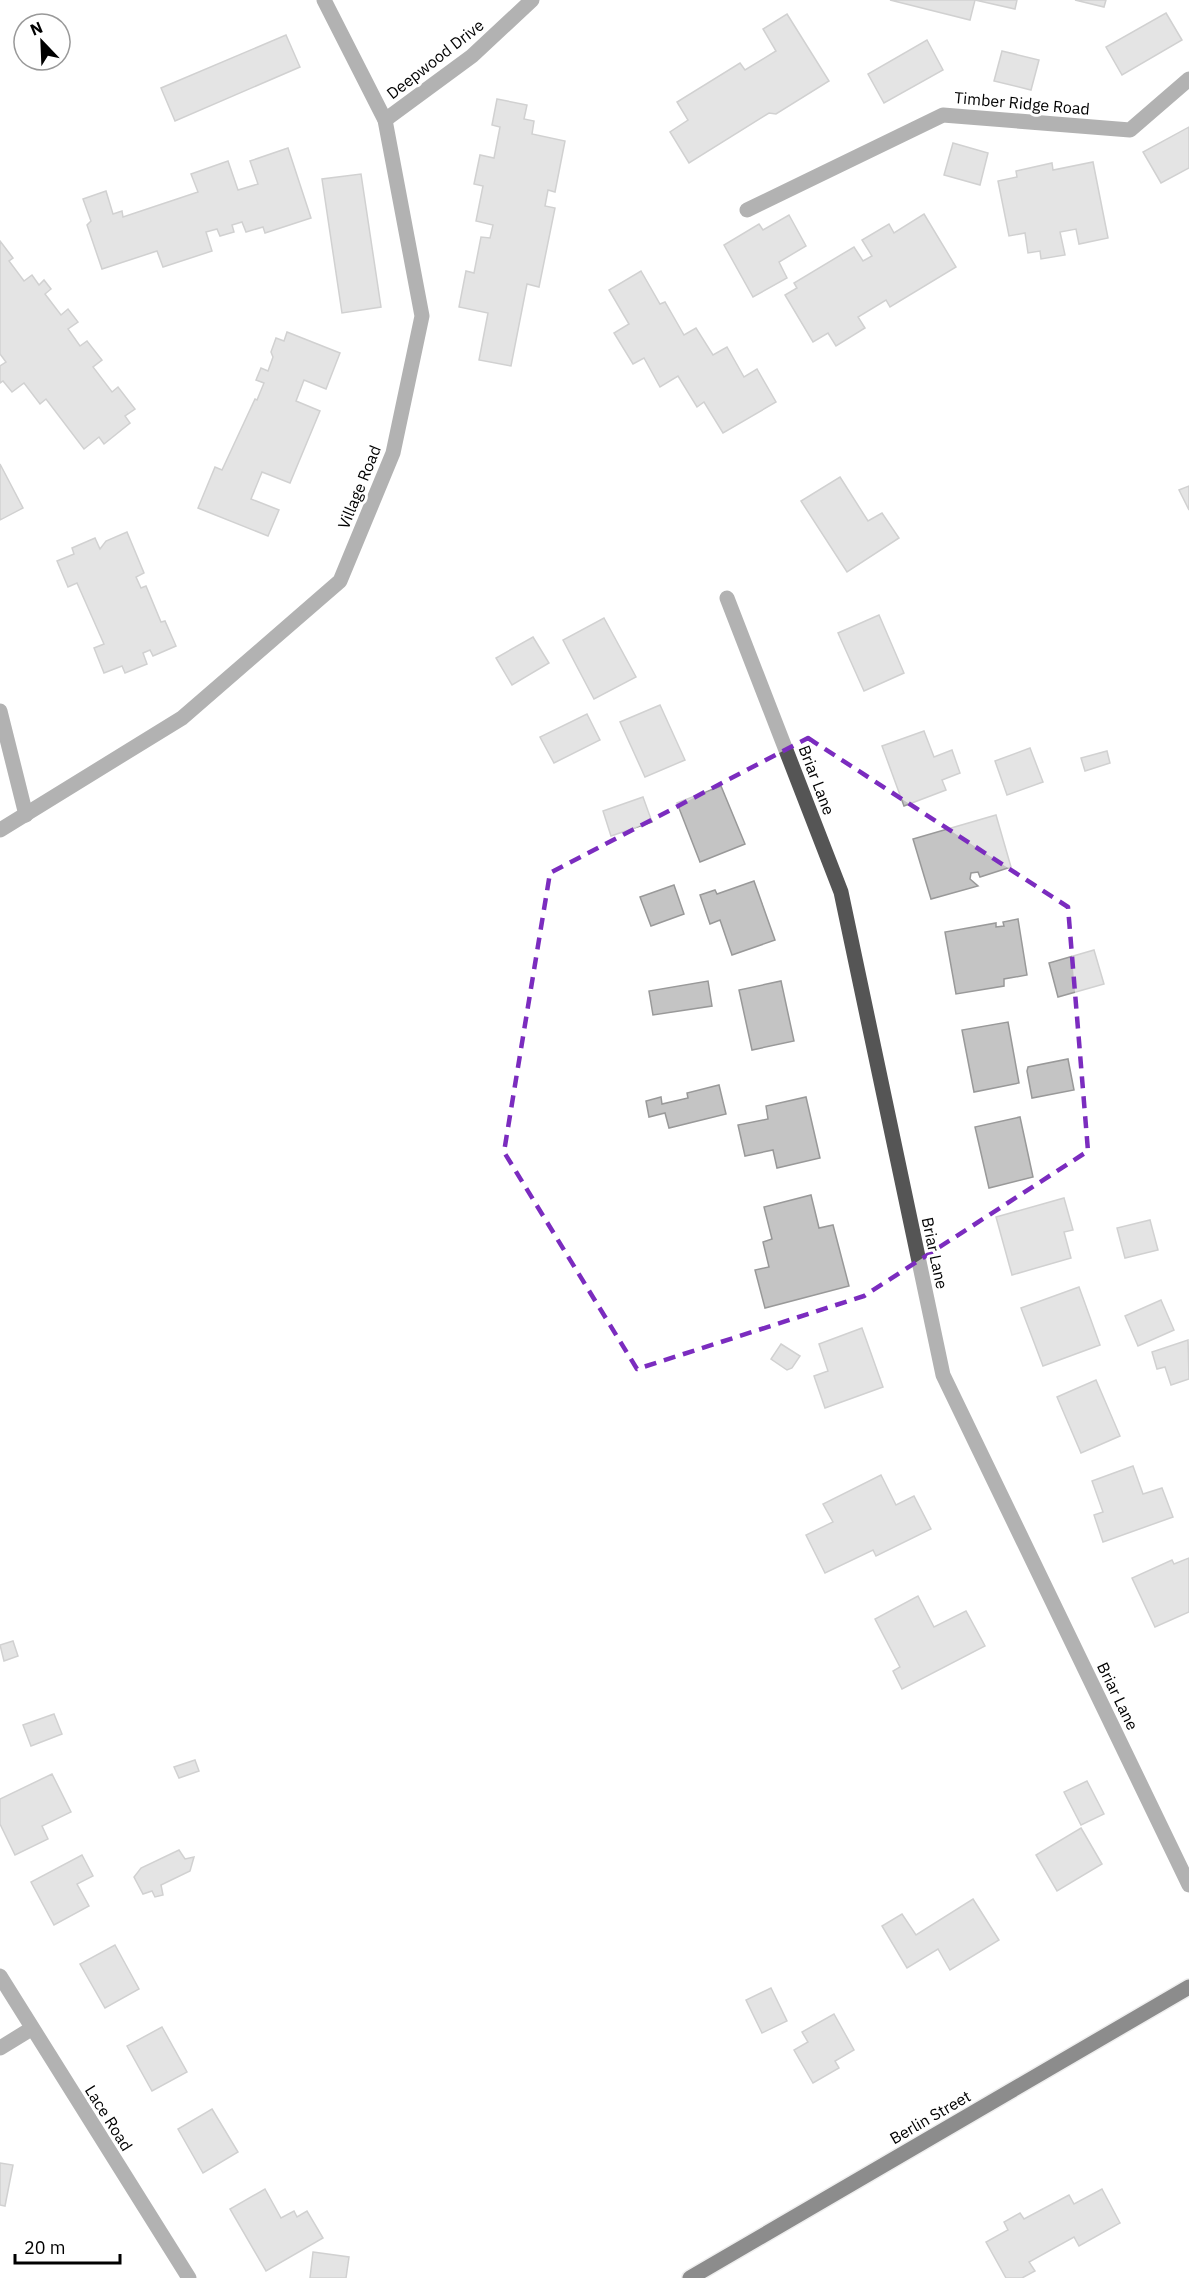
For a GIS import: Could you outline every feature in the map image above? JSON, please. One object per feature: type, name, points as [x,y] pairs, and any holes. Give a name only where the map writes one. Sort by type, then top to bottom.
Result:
[{"type":"main road","name":"Berlin Street","points":[[690,2278],[1189,1987]]},
{"type":"street","name":"Village Road","points":[[0,830],[182,718],[340,581],[393,453],[422,316],[385,120],[324,0]]},
{"type":"street","name":"Deepwood Drive","points":[[385,120],[472,56],[532,0]]},
{"type":"street","name":"Timber Ridge Road","points":[[747,210],[943,115],[1130,130],[1189,79]]},
{"type":"street","name":"Briar Lane","points":[[728,598],[841,892],[943,1375],[1189,1885]]},
{"type":"street","points":[[0,711],[26,815]]},
{"type":"street","name":"Lace Road","points":[[0,1976],[189,2278]]},
{"type":"street","points":[[0,2048],[32,2029]]},
{"type":"highlighted area","points":[[808,738],[1068,907],[1088,1151],[864,1296],[637,1369],[504,1152],[550,873]]},
{"type":"building","points":[[890,0],[975,0],[970,20]]},
{"type":"building","points":[[975,0],[1017,0],[1015,9]]},
{"type":"building","points":[[1075,0],[1106,0],[1104,7]]},
{"type":"building","points":[[1166,13],[1182,40],[1122,75],[1106,47]]},
{"type":"building","points":[[787,14],[829,81],[776,114],[769,113],[689,163],[670,132],[688,120],[677,102],[740,63],[745,70],[776,51],[763,29]]},
{"type":"building","points":[[286,35],[300,67],[175,121],[161,88]]},
{"type":"building","points":[[927,40],[943,70],[884,103],[868,74]]},
{"type":"building","points":[[1002,51],[1039,60],[1031,90],[994,81]]},
{"type":"building","points":[[497,99],[527,105],[524,119],[534,121],[532,134],[565,141],[555,192],[548,190],[545,206],[555,208],[539,287],[527,284],[511,366],[479,360],[488,313],[459,307],[466,271],[474,273],[481,237],[490,238],[493,225],[476,221],[483,186],[474,184],[480,155],[494,158],[500,127],[492,125]]},
{"type":"building","points":[[1189,127],[1189,168],[1161,183],[1143,152]]},
{"type":"building","points":[[953,143],[988,153],[980,185],[944,175]]},
{"type":"building","points":[[288,148],[311,218],[265,233],[263,227],[246,232],[242,222],[232,225],[234,232],[220,236],[217,229],[206,232],[212,251],[163,267],[157,251],[102,269],[87,225],[91,221],[83,199],[106,191],[113,214],[122,211],[123,217],[198,192],[191,174],[228,161],[238,190],[258,184],[250,161]]},
{"type":"building","points":[[1093,162],[1108,238],[1079,244],[1076,229],[1060,232],[1065,255],[1041,259],[1040,251],[1028,253],[1025,233],[1009,236],[998,181],[1017,177],[1016,171],[1052,163],[1053,170]]},
{"type":"building","points":[[361,174],[381,307],[342,313],[322,179]]},
{"type":"building","points":[[924,214],[956,267],[890,307],[886,300],[858,317],[865,328],[836,346],[828,333],[813,342],[785,295],[797,288],[794,283],[854,247],[863,261],[872,256],[862,240],[889,224],[894,233]]},
{"type":"building","points":[[789,215],[806,246],[779,262],[787,278],[753,297],[724,245],[759,224],[763,230]]},
{"type":"building","points":[[0,241],[13,258],[9,261],[24,281],[32,275],[39,285],[44,280],[51,289],[45,294],[61,315],[68,309],[78,322],[68,329],[80,346],[87,341],[102,360],[93,367],[112,392],[118,387],[135,409],[125,416],[130,423],[104,444],[99,437],[84,449],[46,399],[40,404],[24,383],[12,392],[3,381],[0,383],[0,366],[6,362],[0,354]]},
{"type":"building","points":[[641,271],[660,304],[665,302],[684,335],[696,328],[713,355],[727,347],[744,377],[757,369],[776,402],[723,433],[704,402],[697,407],[678,376],[660,387],[644,358],[633,364],[614,333],[629,324],[609,290]]},
{"type":"building","points":[[287,332],[340,353],[326,389],[304,380],[296,401],[320,411],[290,483],[262,472],[251,499],[279,510],[268,536],[198,508],[215,467],[222,470],[255,399],[257,400],[264,383],[256,380],[261,368],[268,371],[276,338],[284,341]]},
{"type":"building","points":[[0,464],[23,508],[0,520]]},
{"type":"building","points":[[840,477],[868,521],[882,513],[899,538],[847,572],[801,501]]},
{"type":"building","points":[[1189,486],[1189,510],[1179,490]]},
{"type":"building","points":[[127,532],[144,573],[136,577],[141,588],[146,586],[161,622],[165,621],[176,646],[153,656],[150,650],[143,653],[147,664],[125,673],[122,666],[104,673],[94,648],[104,644],[77,583],[68,587],[57,561],[74,554],[72,548],[95,538],[100,549],[106,541]]},
{"type":"building","points":[[879,615],[904,673],[864,691],[838,633]]},
{"type":"building","points":[[604,618],[636,677],[594,699],[563,640]]},
{"type":"building","points":[[533,637],[549,663],[512,685],[496,658]]},
{"type":"building","points":[[660,705],[685,760],[645,777],[620,722]]},
{"type":"building","points":[[587,714],[600,740],[554,763],[540,737]]},
{"type":"building","points":[[924,731],[934,757],[952,750],[960,773],[942,780],[946,790],[904,806],[882,746]]},
{"type":"building","points":[[1030,748],[1043,782],[1007,795],[995,761]]},
{"type":"building","points":[[1107,751],[1110,763],[1085,771],[1081,758]]},
{"type":"building","points":[[721,786],[745,844],[700,862],[677,803]]},
{"type":"building","points":[[643,797],[652,822],[611,836],[603,811]]},
{"type":"building","points":[[996,815],[1011,867],[980,877],[978,872],[971,873],[970,879],[978,886],[931,899],[913,839]]},
{"type":"building","points":[[754,881],[775,940],[732,955],[720,920],[710,924],[700,895],[715,890],[717,894]]},
{"type":"building","points":[[674,885],[684,914],[651,926],[640,897]]},
{"type":"building","points":[[1018,919],[1027,975],[1004,979],[1004,986],[956,994],[945,932],[996,923],[996,927],[1004,926],[1003,922]]},
{"type":"building","points":[[1094,950],[1104,984],[1058,997],[1049,963]]},
{"type":"building","points":[[708,981],[712,1006],[653,1015],[649,991]]},
{"type":"building","points":[[781,981],[794,1041],[752,1050],[739,990]]},
{"type":"building","points":[[1008,1022],[1019,1083],[974,1092],[962,1030]]},
{"type":"building","points":[[1068,1059],[1074,1090],[1032,1098],[1028,1067]]},
{"type":"building","points":[[719,1085],[726,1114],[669,1128],[665,1113],[649,1117],[646,1101],[661,1097],[662,1104],[688,1098],[687,1093]]},
{"type":"building","points":[[806,1097],[820,1158],[777,1168],[773,1150],[745,1156],[738,1125],[768,1119],[766,1106]]},
{"type":"building","points":[[1020,1117],[1033,1177],[989,1188],[975,1127]]},
{"type":"building","points":[[811,1195],[819,1228],[833,1225],[849,1286],[765,1308],[755,1270],[769,1267],[763,1242],[772,1239],[764,1207]]},
{"type":"building","points":[[1064,1198],[1073,1230],[1064,1232],[1071,1258],[1012,1275],[996,1217]]},
{"type":"building","points":[[1150,1220],[1158,1250],[1125,1258],[1117,1228]]},
{"type":"building","points":[[1079,1287],[1100,1345],[1043,1366],[1021,1308]]},
{"type":"building","points":[[1161,1300],[1174,1330],[1138,1346],[1125,1316]]},
{"type":"building","points":[[862,1328],[883,1387],[825,1408],[814,1376],[828,1371],[819,1344]]},
{"type":"building","points":[[1188,1340],[1189,1379],[1171,1385],[1165,1367],[1157,1369],[1152,1352]]},
{"type":"building","points":[[781,1344],[800,1356],[792,1368],[787,1370],[771,1359]]},
{"type":"building","points":[[1096,1380],[1120,1436],[1081,1453],[1057,1397]]},
{"type":"building","points":[[1133,1466],[1143,1494],[1162,1488],[1173,1517],[1103,1542],[1094,1515],[1103,1512],[1092,1481]]},
{"type":"building","points":[[881,1475],[896,1505],[914,1496],[931,1529],[876,1556],[873,1550],[825,1573],[806,1535],[833,1522],[823,1504]]},
{"type":"building","points":[[1189,1558],[1189,1612],[1155,1627],[1132,1578],[1172,1560],[1174,1564]]},
{"type":"building","points":[[918,1596],[934,1627],[966,1611],[985,1646],[902,1689],[893,1671],[900,1667],[875,1619]]},
{"type":"building","points":[[13,1641],[18,1656],[4,1661],[0,1645]]},
{"type":"building","points":[[54,1714],[62,1734],[31,1746],[23,1725]]},
{"type":"building","points":[[195,1760],[199,1771],[179,1778],[174,1767]]},
{"type":"building","points":[[52,1774],[71,1812],[42,1826],[48,1839],[15,1855],[0,1824],[0,1799]]},
{"type":"building","points":[[1087,1781],[1104,1814],[1081,1825],[1064,1792]]},
{"type":"building","points":[[1081,1828],[1102,1864],[1057,1891],[1036,1855]]},
{"type":"building","points":[[179,1850],[185,1859],[194,1857],[190,1871],[161,1885],[163,1895],[155,1897],[152,1891],[143,1894],[134,1877],[141,1868]]},
{"type":"building","points":[[82,1855],[93,1876],[77,1884],[89,1906],[54,1925],[31,1882]]},
{"type":"building","points":[[973,1899],[999,1940],[950,1970],[938,1949],[907,1968],[882,1926],[902,1914],[916,1935]]},
{"type":"building","points":[[115,1945],[139,1989],[105,2008],[80,1964]]},
{"type":"building","points":[[771,1988],[787,2021],[762,2033],[746,2000]]},
{"type":"building","points":[[834,2014],[854,2050],[835,2061],[839,2068],[813,2083],[794,2050],[808,2042],[802,2032]]},
{"type":"building","points":[[162,2027],[187,2072],[152,2091],[127,2046]]},
{"type":"building","points":[[212,2109],[238,2152],[203,2173],[178,2129]]},
{"type":"building","points":[[0,2163],[13,2165],[5,2206],[0,2205]]},
{"type":"building","points":[[265,2189],[281,2218],[294,2211],[297,2217],[307,2211],[323,2238],[266,2271],[230,2209]]},
{"type":"building","points":[[1102,2189],[1120,2223],[1079,2246],[1074,2237],[1029,2262],[1035,2271],[1022,2278],[1006,2278],[986,2242],[1008,2230],[1004,2222],[1020,2213],[1024,2219],[1069,2195],[1074,2204]]},
{"type":"building","points":[[313,2252],[349,2257],[346,2278],[310,2278]]}]
